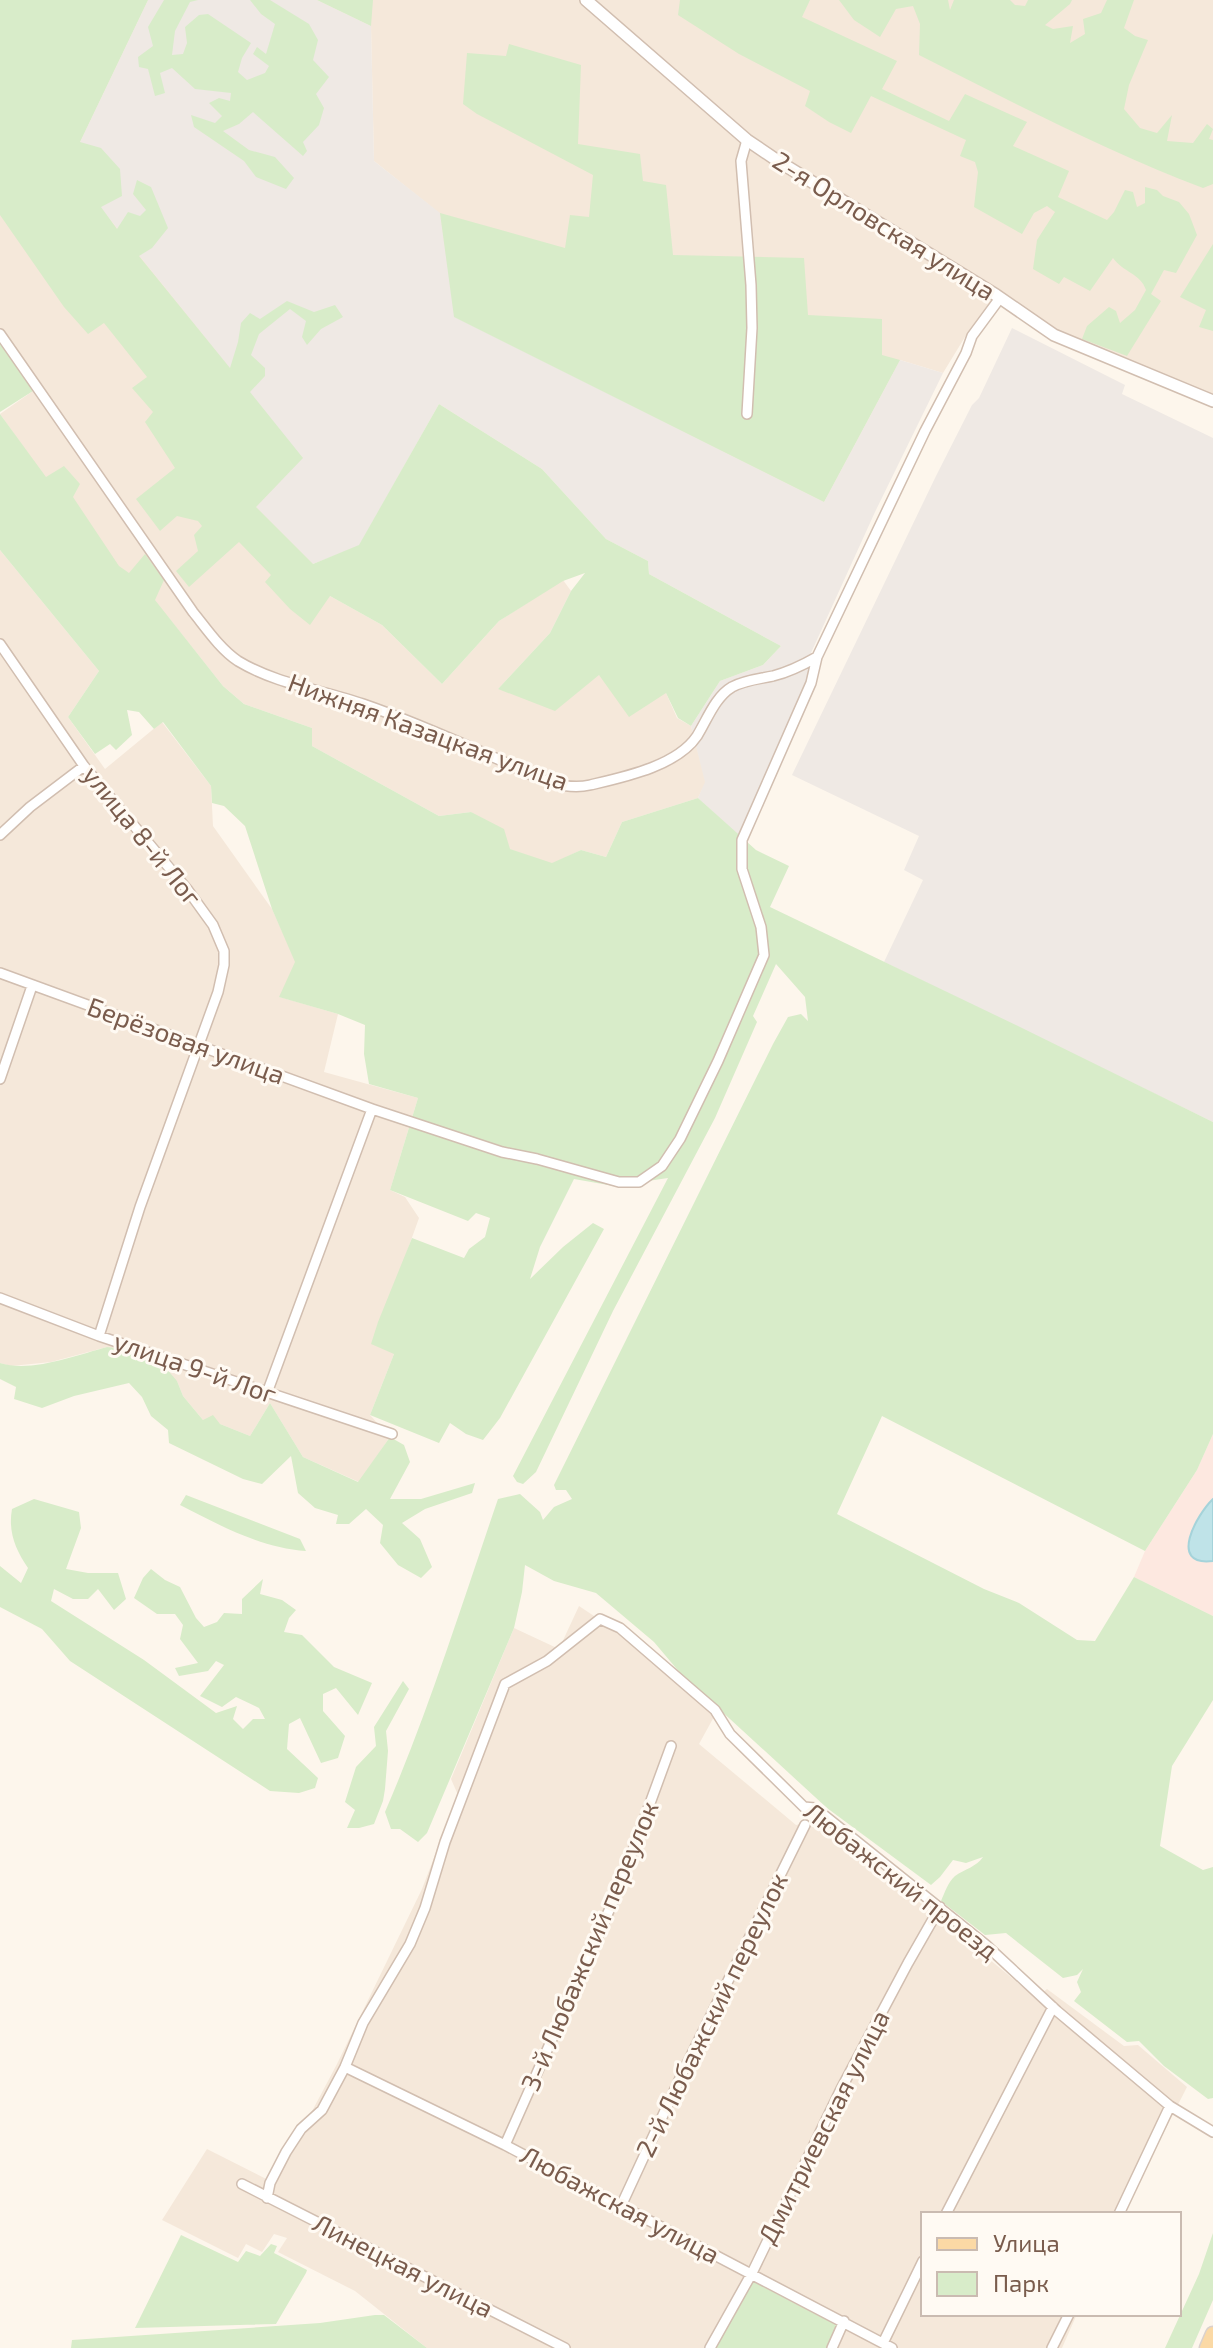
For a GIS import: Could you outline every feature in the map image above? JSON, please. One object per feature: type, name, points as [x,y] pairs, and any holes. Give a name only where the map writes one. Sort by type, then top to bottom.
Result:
[{"type":"main road","points":[[1207,2348],[1213,2334]]},
{"type":"street","name":"2-я Орловская улица","points":[[586,0],[747,140],[778,161],[1000,298],[1054,335],[1213,401]]},
{"type":"street","points":[[747,140],[741,161],[752,299],[747,414]]},
{"type":"street","points":[[817,657],[972,336],[1000,298]]},
{"type":"street","name":"Нижняя Казацкая улица","points":[[0,334],[193,612],[235,659],[262,674],[363,704],[559,785],[586,786],[666,762],[683,752],[696,738],[730,688],[776,676],[817,657]]},
{"type":"street","name":"улица 8-й Лог","points":[[0,644],[84,766],[187,889],[213,925],[224,951],[224,965],[200,1045],[140,1207],[99,1336]]},
{"type":"street","name":"Берёзовая улица","points":[[0,973],[372,1109],[502,1152],[619,1182],[639,1182],[662,1166],[680,1139],[764,955],[761,927],[742,869],[742,840],[811,683],[817,657]]},
{"type":"street","points":[[0,835],[30,807],[84,766]]},
{"type":"street","points":[[0,1079],[32,986]]},
{"type":"street","points":[[267,1393],[372,1109]]},
{"type":"street","name":"улица 9-й Лог","points":[[0,1298],[99,1336],[392,1434]]},
{"type":"street","name":"Любажский проезд","points":[[345,2067],[363,2023],[410,1944],[505,1684],[547,1661],[600,1619],[620,1628],[715,1710],[730,1734],[804,1807],[815,1808],[940,1907],[1170,2106],[1213,2132]]},
{"type":"street","name":"3-й Любажский переулок","points":[[505,2145],[619,1888],[671,1746]]},
{"type":"street","name":"2-й Любажский переулок","points":[[621,2206],[682,2074],[805,1825]]},
{"type":"street","name":"Дмитриевская улица","points":[[710,2348],[752,2273],[841,2089],[940,1907]]},
{"type":"street","points":[[947,2212],[1053,2007]]},
{"type":"street","points":[[267,2198],[270,2183],[286,2152],[301,2129],[322,2110],[345,2067]]},
{"type":"street","name":"Любажская улица","points":[[345,2067],[505,2145],[887,2346]]},
{"type":"street","points":[[1120,2212],[1170,2106]]},
{"type":"street","name":"Линецкая улица","points":[[242,2184],[550,2345],[565,2348]]},
{"type":"street","points":[[887,2346],[921,2266]]},
{"type":"street","points":[[1052,2348],[1068,2316]]},
{"type":"street","points":[[832,2348],[844,2321]]},
{"type":"shaded area","points":[[0,0],[148,0],[68,167],[303,458],[313,564],[330,596],[382,625],[442,684],[499,621],[563,580],[571,591],[550,633],[498,689],[599,675],[666,693],[677,718],[691,726],[706,782],[698,798],[622,822],[606,857],[581,850],[552,864],[509,849],[471,812],[439,816],[312,746],[312,728],[244,704],[223,686],[168,617],[150,637],[66,507],[0,414],[33,391],[0,343]]},
{"type":"shaded area","points":[[148,0],[317,0],[371,26],[374,161],[440,213],[455,317],[824,502],[900,360],[943,373],[810,655],[808,679],[739,836],[698,798],[705,782],[691,726],[720,681],[763,665],[781,646],[649,574],[648,561],[606,539],[542,469],[439,404],[359,546],[313,564],[256,507],[302,458],[68,167]]},
{"type":"shaded area","points":[[317,0],[1213,0],[1213,401],[1054,335],[996,295],[943,373],[900,360],[824,502],[454,317],[439,213],[374,161],[371,26]]},
{"type":"shaded area","points":[[1012,328],[1125,385],[1122,394],[1213,438],[1213,1122],[884,962],[923,880],[904,870],[919,836],[792,775],[936,476],[972,405],[979,398]]},
{"type":"shaded area","points":[[0,550],[99,671],[68,717],[105,769],[162,722],[211,786],[213,826],[272,909],[296,962],[280,997],[338,1014],[324,1072],[418,1098],[390,1190],[405,1197],[419,1218],[405,1257],[394,1354],[370,1415],[390,1437],[359,1482],[303,1457],[270,1403],[250,1436],[203,1420],[183,1396],[177,1381],[107,1347],[51,1362],[11,1366],[0,1363]]},
{"type":"shaded area","points":[[1213,1434],[1213,1616],[1134,1577],[1145,1551],[1197,1470]]},
{"type":"shaded area","points":[[579,1606],[609,1626],[715,1715],[699,1744],[796,1825],[814,1821],[931,1911],[1036,1998],[1047,1989],[1124,2046],[1138,2045],[1187,2087],[1123,2212],[921,2212],[921,2316],[1076,2316],[1062,2348],[427,2348],[355,2291],[278,2252],[287,2238],[274,2234],[262,2252],[246,2244],[238,2258],[162,2220],[207,2149],[274,2183],[337,2064],[422,1889],[458,1795],[451,1779],[514,1628],[559,1649]]},
{"type":"green space","points":[[0,0],[148,0],[80,142],[101,148],[120,169],[122,196],[101,207],[117,229],[128,212],[140,216],[146,210],[133,194],[137,180],[151,187],[168,228],[152,248],[139,256],[230,368],[241,323],[250,313],[260,319],[287,301],[314,312],[335,305],[343,317],[321,329],[307,345],[302,337],[306,321],[290,309],[259,334],[251,355],[265,368],[265,376],[250,392],[303,458],[256,507],[313,564],[359,545],[439,404],[542,469],[606,539],[648,561],[649,574],[781,646],[763,665],[720,681],[691,726],[678,718],[666,693],[629,717],[599,675],[555,711],[498,689],[550,633],[571,591],[585,573],[563,581],[499,621],[442,684],[382,625],[330,596],[310,625],[265,582],[271,575],[239,542],[189,587],[176,571],[198,551],[194,535],[202,526],[198,521],[177,516],[160,531],[136,499],[175,468],[145,422],[153,412],[132,388],[147,377],[104,323],[88,334],[64,307],[0,215]]},
{"type":"green space","points":[[164,0],[198,0],[190,2],[175,31],[172,55],[183,54],[187,43],[185,27],[199,15],[208,14],[251,43],[238,72],[247,80],[265,73],[269,66],[253,54],[257,47],[266,54],[275,24],[261,14],[250,0],[270,0],[309,24],[318,40],[313,60],[329,77],[316,94],[324,108],[319,125],[303,142],[307,151],[303,156],[253,112],[239,124],[223,131],[249,150],[275,157],[294,178],[286,189],[256,177],[244,161],[194,127],[191,115],[215,123],[222,116],[209,103],[219,98],[230,101],[231,93],[195,89],[172,68],[160,73],[165,93],[155,96],[148,69],[139,67],[138,57],[153,46],[148,27]]},
{"type":"green space","points":[[317,0],[373,0],[371,26]]},
{"type":"green space","points":[[680,0],[810,0],[802,17],[897,61],[882,89],[949,121],[965,94],[1027,122],[1013,146],[1069,171],[1058,197],[1107,220],[1125,190],[1133,192],[1137,207],[1145,203],[1145,187],[1179,202],[1189,214],[1197,235],[1176,273],[1164,270],[1151,294],[1161,301],[1127,356],[1082,339],[1087,326],[1109,307],[1116,311],[1120,323],[1135,310],[1146,290],[1144,285],[1113,258],[1090,291],[1064,277],[1059,284],[1033,269],[1037,240],[1055,212],[1047,206],[1034,213],[1022,234],[974,207],[978,172],[975,162],[960,156],[966,140],[871,96],[851,133],[805,106],[810,91],[739,54],[678,15]]},
{"type":"green space","points":[[839,0],[948,0],[950,10],[954,0],[1010,0],[1015,5],[1025,6],[1028,0],[1072,0],[1045,25],[1053,29],[1073,26],[1070,43],[1085,34],[1083,19],[1101,13],[1107,0],[1134,0],[1124,28],[1148,40],[1129,85],[1124,109],[1140,128],[1157,133],[1172,115],[1167,141],[1193,143],[1207,124],[1213,129],[1209,139],[1213,140],[1213,184],[1203,188],[1130,158],[919,55],[920,24],[913,6],[896,9],[880,37],[854,20]]},
{"type":"green space","points":[[509,44],[581,65],[578,144],[640,154],[643,181],[666,185],[673,255],[804,258],[808,315],[882,319],[882,355],[900,360],[824,502],[454,317],[440,213],[565,248],[570,215],[589,217],[593,175],[463,104],[467,53],[506,56]]},
{"type":"green space","points":[[1213,244],[1213,331],[1199,327],[1206,310],[1180,297]]},
{"type":"green space","points":[[0,343],[33,391],[0,412]]},
{"type":"green space","points":[[0,414],[46,477],[64,466],[80,484],[73,497],[119,566],[129,573],[145,554],[164,580],[155,600],[223,686],[244,704],[312,728],[312,746],[439,816],[471,812],[504,829],[510,849],[552,863],[581,850],[606,857],[622,822],[698,798],[756,850],[789,866],[770,907],[1213,1122],[1213,1434],[1197,1470],[1145,1551],[882,1416],[837,1514],[984,1589],[1019,1603],[1077,1640],[1095,1641],[1134,1577],[1213,1616],[1213,1700],[1172,1766],[1160,1846],[1203,1870],[1213,1867],[1213,2098],[1208,2099],[1164,2066],[1139,2041],[1127,2042],[1074,2001],[1081,1992],[1077,1982],[1083,1969],[1077,1975],[1063,1978],[1006,1933],[985,1935],[941,1901],[953,1878],[983,1857],[966,1863],[953,1860],[931,1885],[827,1808],[681,1674],[654,1642],[596,1593],[554,1581],[525,1565],[514,1628],[427,1833],[418,1842],[400,1829],[391,1829],[385,1812],[431,1696],[498,1499],[520,1494],[540,1512],[543,1520],[554,1507],[572,1499],[566,1490],[556,1490],[554,1485],[773,1044],[788,1017],[801,1014],[808,1021],[805,997],[776,964],[753,1016],[757,1022],[715,1118],[613,1311],[536,1472],[523,1484],[513,1476],[668,1178],[614,1186],[574,1179],[540,1247],[530,1279],[593,1223],[604,1229],[500,1418],[483,1440],[466,1434],[450,1423],[439,1443],[370,1415],[394,1354],[371,1344],[412,1238],[464,1258],[469,1249],[485,1237],[490,1218],[476,1213],[468,1221],[390,1190],[418,1098],[369,1084],[364,1054],[365,1025],[279,997],[295,962],[272,909],[245,826],[224,806],[212,803],[211,786],[163,722],[154,729],[139,712],[127,710],[132,735],[116,750],[110,744],[95,754],[68,717],[99,671],[0,550]]},
{"type":"green space","points":[[107,1347],[153,1353],[177,1381],[183,1396],[203,1420],[213,1415],[220,1424],[250,1436],[270,1403],[303,1457],[358,1482],[390,1437],[404,1445],[410,1462],[390,1499],[421,1499],[475,1483],[472,1493],[425,1509],[402,1523],[420,1539],[432,1567],[421,1578],[398,1565],[380,1543],[383,1525],[366,1509],[349,1524],[336,1524],[338,1515],[315,1508],[298,1493],[291,1456],[262,1484],[243,1479],[169,1443],[168,1430],[151,1416],[142,1397],[129,1383],[74,1396],[42,1408],[14,1399],[16,1387],[0,1379],[0,1363],[12,1366],[40,1364]]},
{"type":"green space","points":[[186,1495],[300,1539],[306,1551],[273,1545],[225,1528],[180,1505]]},
{"type":"green space","points":[[34,1499],[79,1512],[81,1528],[66,1569],[118,1573],[126,1599],[114,1610],[98,1589],[88,1599],[73,1599],[54,1589],[51,1601],[144,1660],[216,1713],[237,1706],[233,1719],[243,1729],[253,1719],[265,1719],[259,1708],[236,1697],[222,1707],[200,1696],[224,1665],[216,1661],[208,1671],[179,1676],[175,1668],[198,1663],[180,1639],[183,1625],[175,1614],[157,1614],[134,1598],[151,1569],[180,1587],[204,1627],[217,1622],[224,1613],[242,1614],[242,1599],[263,1579],[260,1594],[282,1600],[296,1610],[284,1632],[302,1635],[334,1667],[372,1683],[358,1715],[336,1688],[323,1694],[323,1711],[345,1736],[338,1758],[321,1763],[300,1718],[289,1724],[287,1749],[318,1778],[315,1788],[299,1793],[270,1791],[70,1661],[42,1629],[0,1607],[0,1566],[21,1583],[28,1568],[14,1540],[12,1509]]},
{"type":"green space","points":[[403,1681],[409,1689],[386,1731],[388,1751],[383,1801],[374,1824],[347,1828],[355,1810],[345,1802],[356,1767],[376,1746],[374,1727]]},
{"type":"green space","points":[[1213,2233],[1213,2300],[1192,2348],[1165,2348],[1181,2316]]},
{"type":"green space","points":[[181,2235],[238,2262],[246,2251],[260,2256],[271,2244],[277,2246],[274,2253],[307,2270],[276,2324],[135,2328]]},
{"type":"green space","points":[[752,2281],[838,2326],[829,2348],[716,2348]]},
{"type":"green space","points":[[384,2315],[427,2348],[71,2348],[72,2340],[320,2323]]},
{"type":"water","points":[[1213,1499],[1213,1561],[1199,1561],[1191,1556],[1190,1538],[1200,1516]]}]
